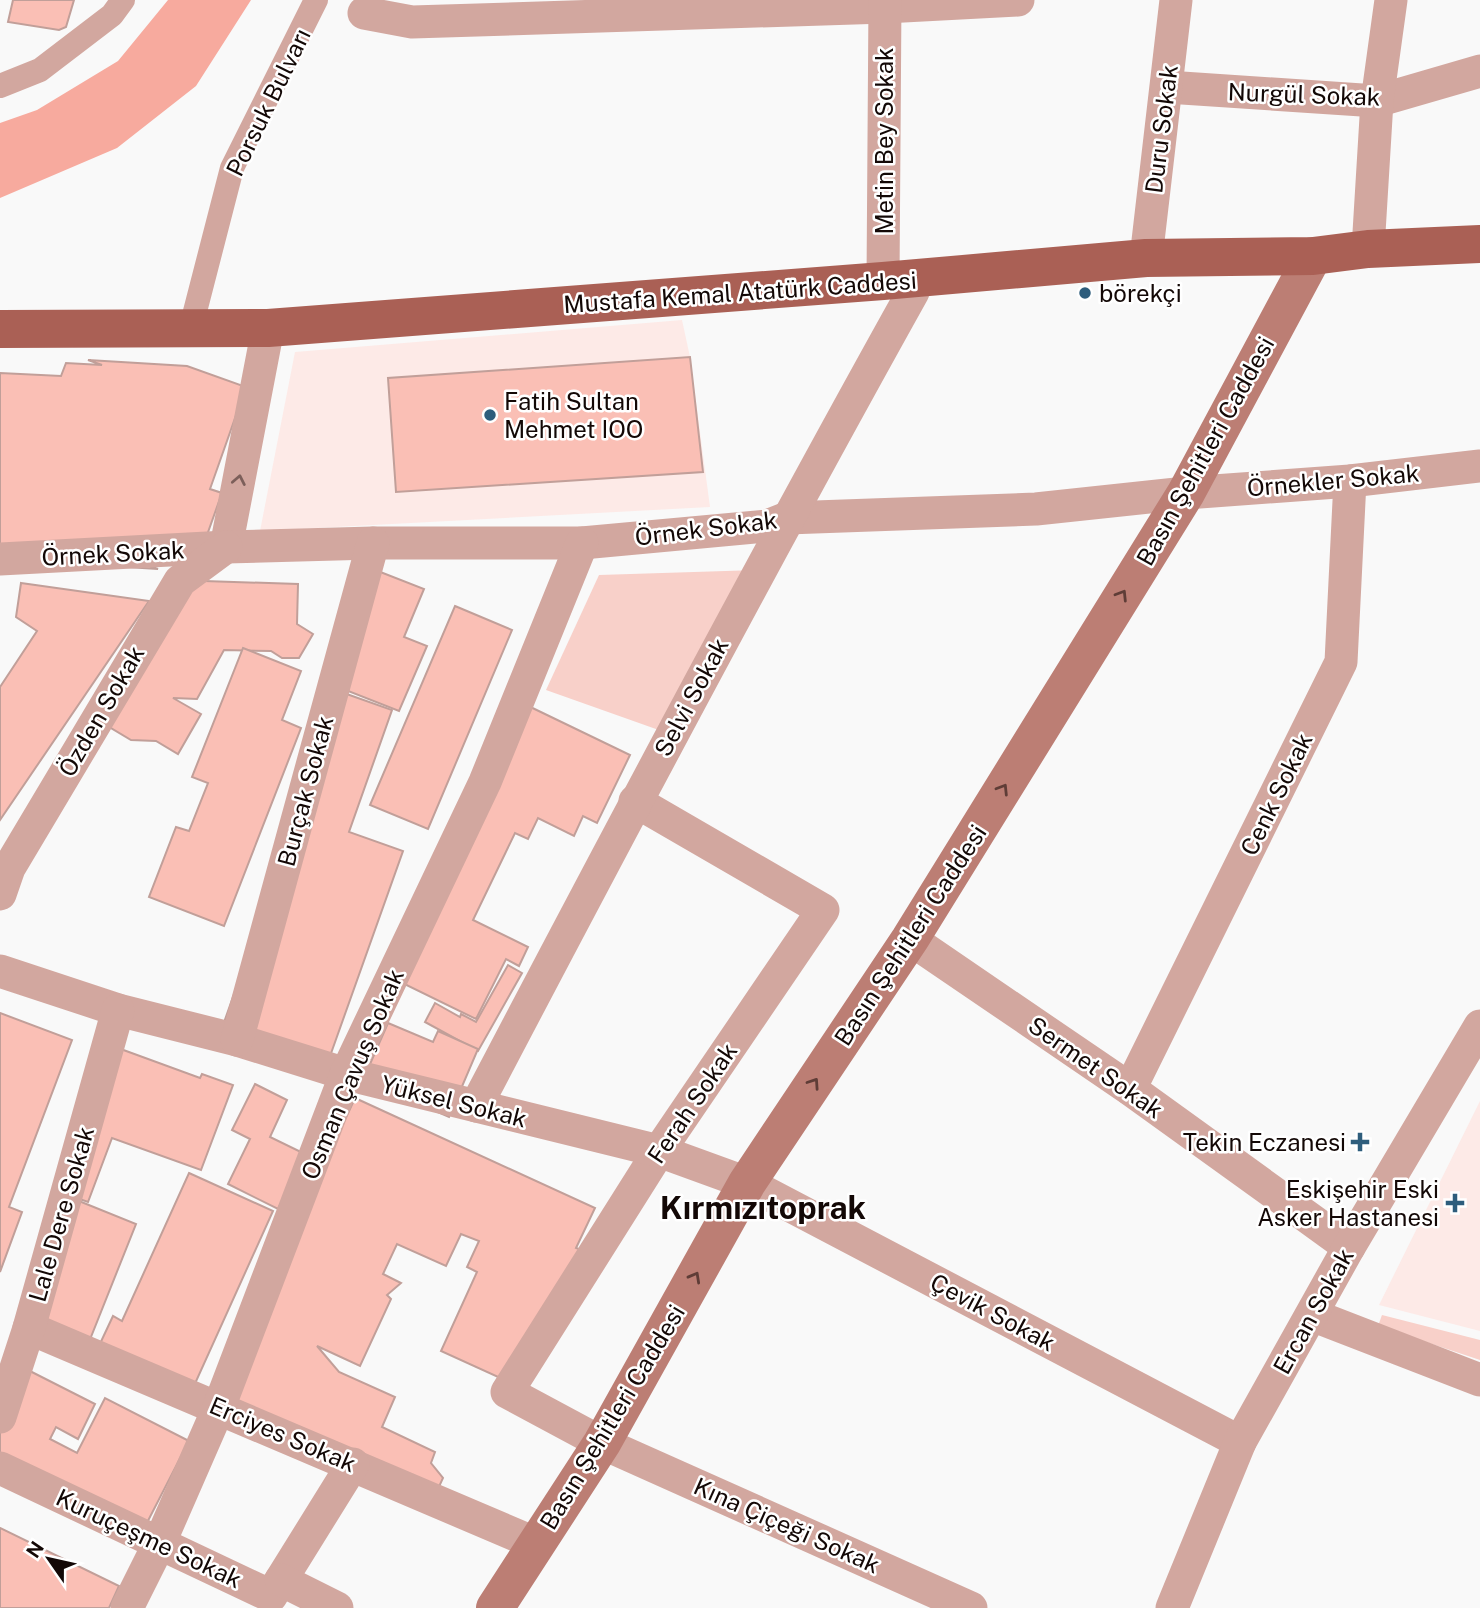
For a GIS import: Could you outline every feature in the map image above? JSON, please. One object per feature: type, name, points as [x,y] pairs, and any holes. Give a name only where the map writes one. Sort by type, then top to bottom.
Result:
[{"type":"main road","name":"Mustafa Kemal Atatürk Caddesi","points":[[0,329],[268,328],[898,287],[1146,258],[1314,256],[1367,249],[1480,244]]},
{"type":"main road","name":"Basın Şehitleri Caddesi","points":[[495,1608],[603,1443],[747,1183],[910,939],[1186,492],[1314,256]]},
{"type":"street","points":[[0,86],[40,70],[112,15],[122,0]]},
{"type":"street","points":[[364,13],[412,22],[1018,0]]},
{"type":"street","name":"Duru Sokak","points":[[1146,258],[1176,0]]},
{"type":"street","points":[[1367,249],[1377,101],[1391,0]]},
{"type":"street","name":"Porsuk Bulvarı","points":[[191,327],[232,167],[313,1]]},
{"type":"street","name":"Metin Bey Sokak","points":[[885,4],[898,287]]},
{"type":"street","name":"Nurgül Sokak","points":[[1167,87],[1377,101],[1480,71]]},
{"type":"street","name":"Selvi Sokak","points":[[477,1106],[635,801],[787,518],[898,287]]},
{"type":"street","points":[[226,547],[268,328]]},
{"type":"street","name":"Örnekler Sokak","points":[[1186,492],[1350,481],[1480,466]]},
{"type":"street","name":"Cenk Sokak","points":[[1130,1089],[1341,662],[1350,481]]},
{"type":"street","name":"Örnek Sokak","points":[[0,559],[226,547],[373,543],[582,543],[767,526],[787,518],[1036,509],[1186,492]]},
{"type":"street","name":"Burçak Sokak","points":[[237,1040],[373,543]]},
{"type":"street","name":"Osman Çavuş Sokak","points":[[127,1608],[160,1542],[219,1407],[346,1074],[485,782],[582,543]]},
{"type":"street","name":"Özden Sokak","points":[[0,894],[9,868],[13,836],[180,581],[226,547]]},
{"type":"street","name":"Ferah Sokak","points":[[603,1443],[508,1392],[659,1151],[823,910],[635,801]]},
{"type":"street","name":"Sermet Sokak","points":[[910,939],[1130,1089],[1349,1247]]},
{"type":"street","name":"Yüksel Sokak","points":[[0,971],[118,1010],[237,1040],[346,1074],[659,1151],[747,1183]]},
{"type":"street","name":"Lale Dere Sokak","points":[[0,1417],[29,1328],[118,1010]]},
{"type":"street","name":"Ercan Sokak","points":[[1172,1608],[1240,1442],[1349,1247],[1480,1026]]},
{"type":"street","name":"Çevik Sokak","points":[[747,1183],[1240,1442]]},
{"type":"street","points":[[1312,1315],[1480,1380]]},
{"type":"street","name":"Erciyes Sokak","points":[[29,1328],[537,1544]]},
{"type":"street","name":"Kına Çiçeği Sokak","points":[[603,1443],[971,1608]]},
{"type":"street","name":"Kuruçeşme Sokak","points":[[0,1468],[271,1596],[353,1464]]},
{"type":"street","points":[[281,1580],[337,1608]]},
{"type":"shaded area","points":[[168,0],[251,0],[196,86],[117,148],[0,198],[0,123],[37,110],[118,61]]},
{"type":"shaded area","name":"Fatih Sultan Mehmet IOO","points":[[682,320],[690,357],[710,507],[260,531],[295,352]]},
{"type":"shaded area","points":[[757,570],[670,734],[546,690],[599,575]]},
{"type":"shaded area","name":"Eskişehir Eski Asker Hastanesi","points":[[1480,1101],[1480,1331],[1379,1305]]},
{"type":"shaded area","points":[[1382,1315],[1480,1340],[1480,1360],[1378,1326]]},
{"type":"building","points":[[13,0],[74,0],[66,27],[59,30],[8,22]]},
{"type":"building","points":[[690,357],[703,472],[396,492],[388,378]]},
{"type":"building","points":[[88,360],[187,366],[246,387],[210,489],[222,493],[197,563],[130,559],[158,569],[0,559],[0,373],[61,376],[66,363],[102,365]]},
{"type":"building","points":[[365,566],[424,589],[404,637],[427,646],[399,711],[320,680]]},
{"type":"building","points":[[174,580],[298,584],[297,624],[313,634],[299,658],[282,658],[271,651],[224,650],[197,699],[173,698],[201,714],[178,754],[156,741],[131,740],[106,725]]},
{"type":"building","points":[[21,583],[149,601],[0,820],[0,687],[37,631],[16,617]]},
{"type":"building","points":[[455,606],[512,630],[428,829],[370,805]]},
{"type":"building","points":[[243,648],[301,671],[282,720],[301,728],[224,926],[149,897],[176,827],[189,831],[208,783],[192,777]]},
{"type":"building","points":[[341,692],[392,710],[349,832],[403,851],[329,1059],[216,1045]]},
{"type":"building","points":[[518,701],[630,755],[597,823],[583,816],[574,836],[538,818],[528,839],[515,833],[473,920],[528,947],[519,966],[506,959],[476,1019],[386,975]]},
{"type":"building","points":[[508,965],[522,973],[478,1051],[425,1022],[435,1003],[460,1017],[461,1014],[476,1022]]},
{"type":"building","points":[[0,1013],[72,1040],[9,1207],[22,1212],[0,1272]]},
{"type":"building","points":[[388,1023],[433,1042],[438,1031],[478,1049],[449,1117],[363,1080]]},
{"type":"building","points":[[107,1044],[200,1078],[202,1074],[233,1085],[201,1170],[112,1138],[88,1202],[54,1190]]},
{"type":"building","points":[[255,1084],[287,1100],[270,1137],[305,1154],[278,1209],[228,1184],[250,1139],[232,1130]]},
{"type":"building","points":[[355,1098],[595,1208],[576,1248],[590,1253],[527,1390],[441,1351],[477,1272],[467,1267],[479,1241],[461,1234],[446,1266],[397,1244],[383,1274],[401,1283],[387,1295],[391,1299],[360,1366],[317,1346],[339,1372],[395,1397],[382,1427],[435,1452],[431,1463],[443,1478],[427,1513],[210,1414]]},
{"type":"building","points":[[189,1173],[273,1211],[184,1408],[90,1365],[113,1316],[122,1321]]},
{"type":"building","points":[[69,1197],[136,1224],[81,1362],[14,1336]]},
{"type":"building","points":[[20,1366],[95,1404],[78,1439],[56,1427],[50,1439],[77,1453],[105,1398],[189,1441],[134,1548],[0,1480],[0,1406]]},
{"type":"building","points":[[0,1528],[119,1586],[109,1608],[0,1608]]},
{"type":"place","name":"börekçi","points":[[1085,293]]},
{"type":"place","name":"Fatih Sultan Mehmet IOO","points":[[490,415]]},
{"type":"place","name":"Tekin Eczanesi","points":[[1360,1142]]},
{"type":"place","name":"Eskişehir Eski Asker Hastanesi","points":[[1455,1203]]},
{"type":"district","name":"Kırmızıtoprak","points":[[763,1207]]}]
